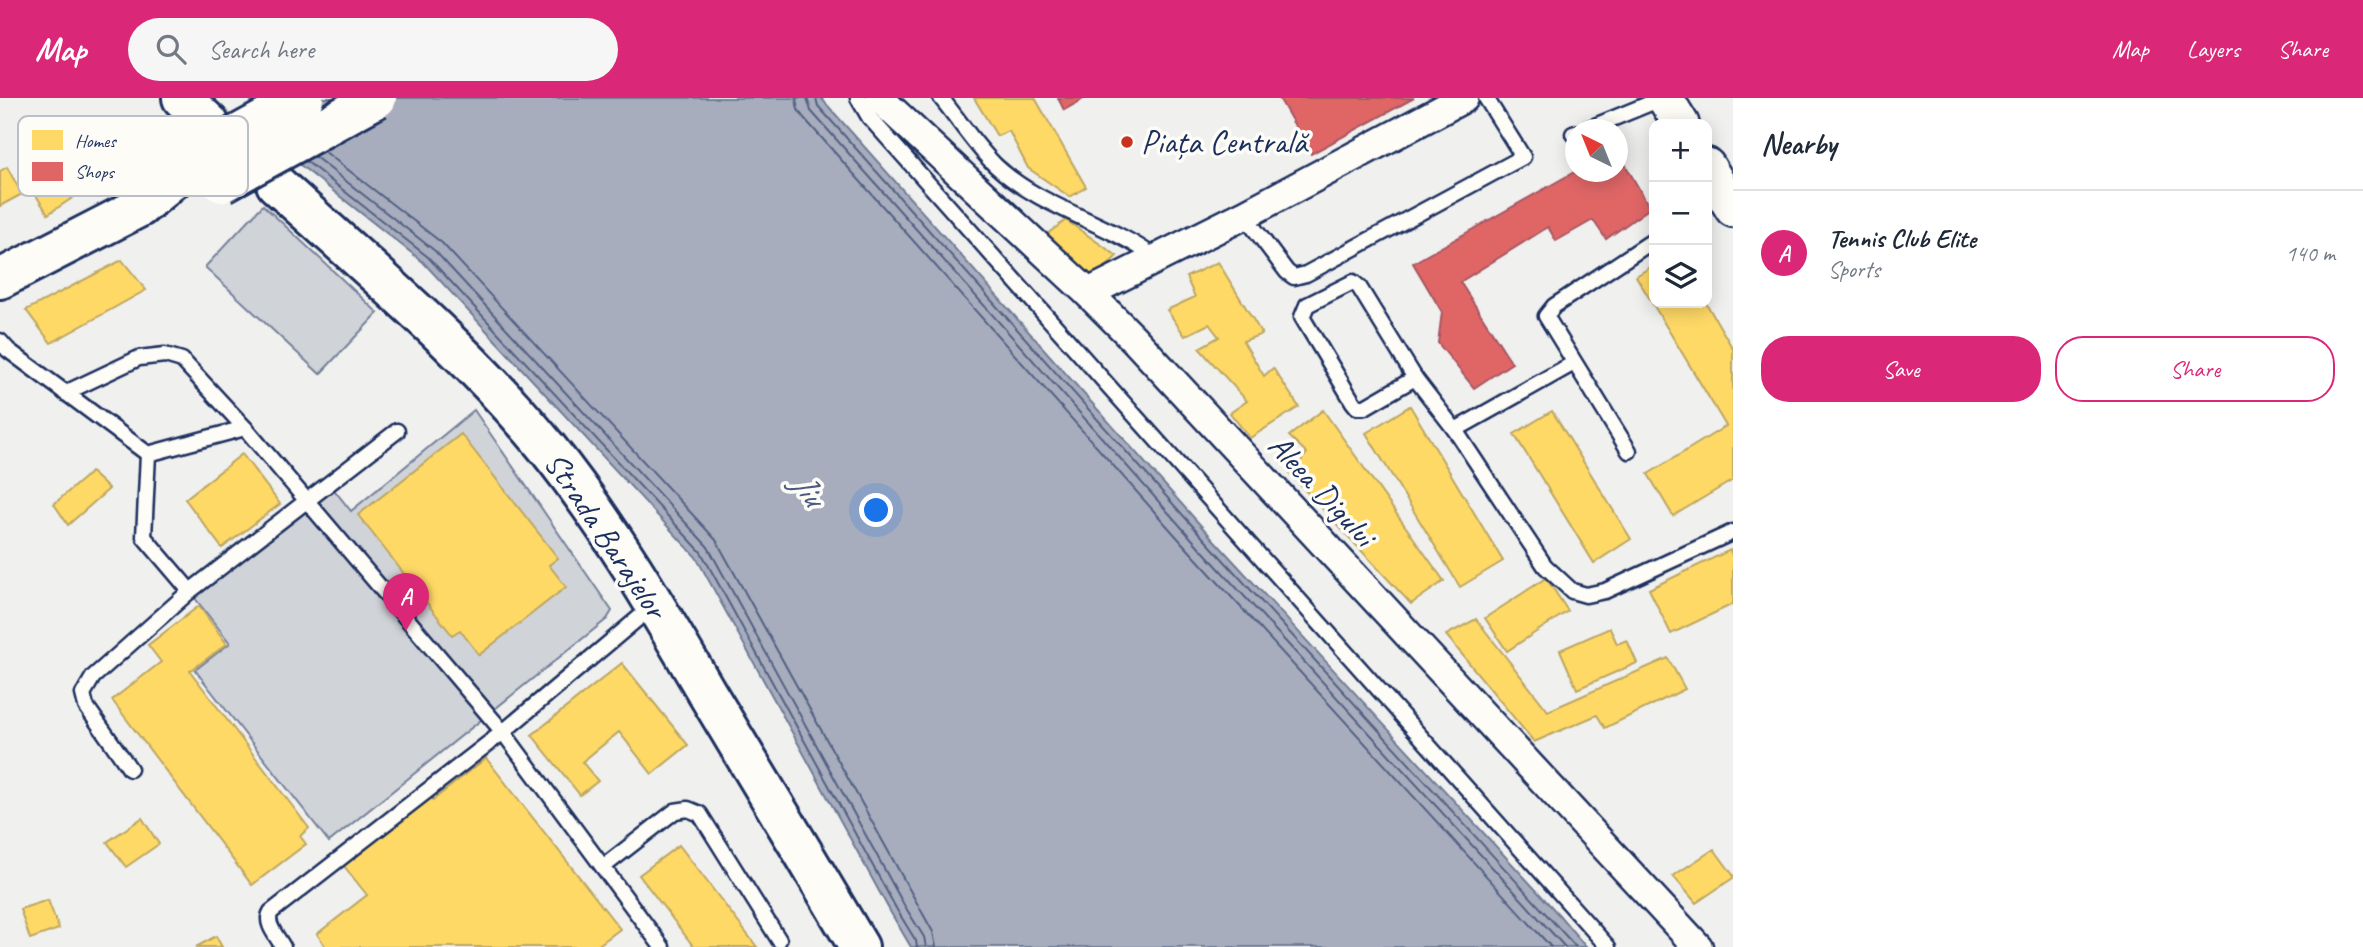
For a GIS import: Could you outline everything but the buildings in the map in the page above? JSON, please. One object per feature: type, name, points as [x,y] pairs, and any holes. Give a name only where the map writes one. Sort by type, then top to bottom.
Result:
[{"type":"main road","points":[[248,121],[304,98]]},
{"type":"main road","points":[[248,129],[377,98]]},
{"type":"main road","name":"Strada Barajelor","points":[[276,184],[429,323],[522,419],[598,515],[655,604],[859,947]]},
{"type":"main road","points":[[0,279],[140,207],[151,196]]},
{"type":"street","name":"Aleea Digului","points":[[879,98],[1134,339],[1698,947]]},
{"type":"street","points":[[1088,293],[1244,215],[1464,98]]},
{"type":"street","points":[[1664,98],[1678,119]]},
{"type":"lane","points":[[858,98],[869,117],[1608,947]]},
{"type":"lane","points":[[942,98],[996,166],[1034,193],[1138,244],[1156,258]]},
{"type":"lane","points":[[1244,215],[1287,272],[1294,277],[1306,274],[1522,157],[1486,98]]},
{"type":"lane","points":[[1611,119],[1664,98]]},
{"type":"lane","points":[[1629,451],[1546,316],[1554,306],[1649,243]]},
{"type":"lane","points":[[1415,378],[1366,407],[1357,407],[1302,317],[1307,304],[1353,282],[1359,287],[1415,378],[1455,430],[1545,566],[1572,591],[1586,595],[1605,591],[1733,532]]},
{"type":"lane","points":[[0,341],[8,350],[148,454],[245,428]]},
{"type":"lane","points":[[65,393],[139,358],[165,355],[182,360],[245,428],[503,732],[661,947]]},
{"type":"lane","points":[[1455,430],[1574,363]]},
{"type":"lane","points":[[130,769],[86,706],[83,694],[93,677],[190,591],[397,431]]},
{"type":"lane","points":[[148,454],[144,537],[190,591]]},
{"type":"lane","points":[[283,947],[268,922],[271,912],[503,732],[655,604]]},
{"type":"lane","points":[[603,867],[675,811],[688,809],[700,814],[779,940]]},
{"type":"shaded area","points":[[263,205],[378,313],[320,374],[205,267]]},
{"type":"shaded area","points":[[474,410],[612,611],[607,619],[329,842],[195,670],[230,643],[194,597],[331,486],[351,511]]},
{"type":"water","name":"Jiu","points":[[249,98],[821,98],[1203,528],[1586,947],[911,947],[696,557],[423,262],[299,164]]},
{"type":"place","name":"Piața Centrală","points":[[1127,142]]},
{"type":"place","name":"Tennis Club Elite","points":[[406,631]]}]
